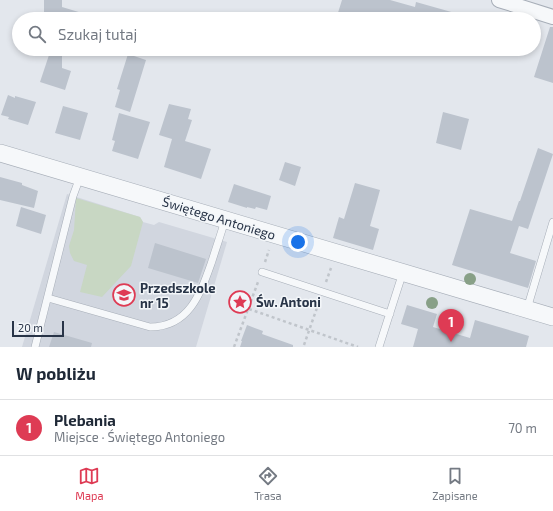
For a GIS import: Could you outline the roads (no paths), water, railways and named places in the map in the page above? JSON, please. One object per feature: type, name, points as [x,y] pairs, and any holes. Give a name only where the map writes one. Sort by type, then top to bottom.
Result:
[{"type":"street","points":[[499,0],[537,12]]},
{"type":"street","points":[[541,13],[553,17]]},
{"type":"street","name":"Świętego Antoniego","points":[[0,153],[553,316]]},
{"type":"lane","points":[[35,347],[72,196],[80,177]]},
{"type":"lane","points":[[48,298],[150,327],[162,327],[170,324],[178,320],[189,309],[202,290],[226,220]]},
{"type":"lane","points":[[526,309],[553,222]]},
{"type":"lane","points":[[262,272],[390,314]]},
{"type":"lane","points":[[379,347],[403,272]]},
{"type":"lane","points":[[382,339],[384,347]]},
{"type":"place","name":"Przedszkole nr 15","points":[[124,295]]},
{"type":"place","name":"Św. Antoni","points":[[240,302]]},
{"type":"place","name":"Plebania","points":[[451,342]]}]
